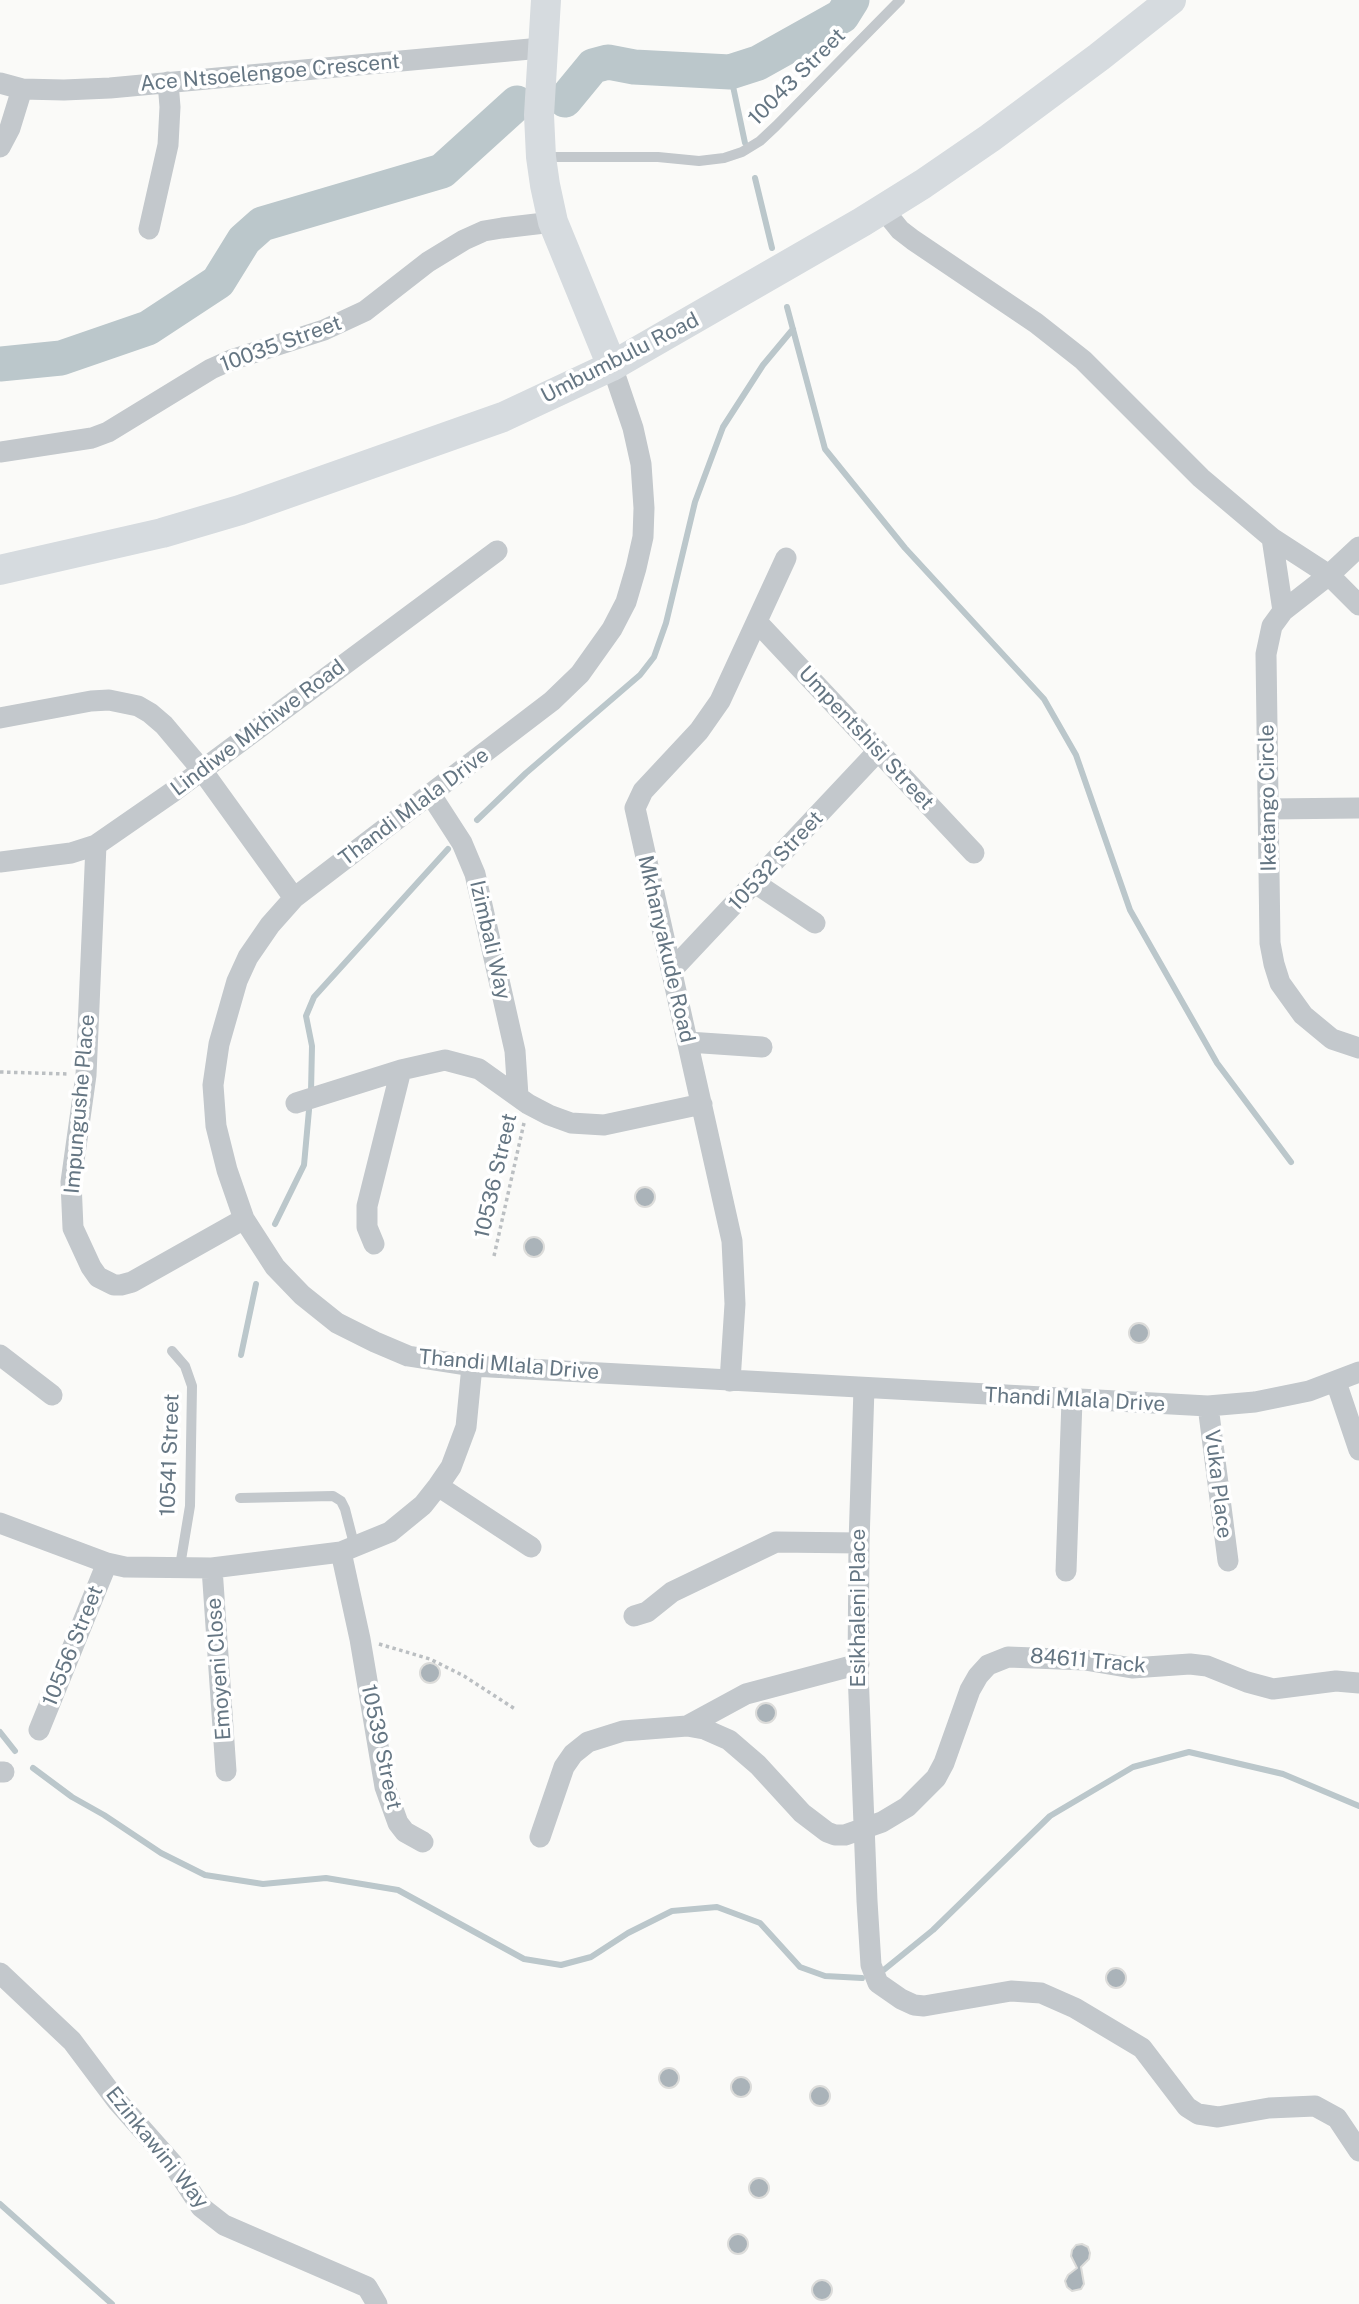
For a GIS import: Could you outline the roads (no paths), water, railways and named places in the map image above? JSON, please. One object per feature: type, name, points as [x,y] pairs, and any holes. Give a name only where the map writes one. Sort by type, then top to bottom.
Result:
[{"type":"main road","points":[[546,0],[541,48],[541,157],[553,222],[612,366]]},
{"type":"main road","name":"Umbumbulu Road","points":[[0,570],[162,533],[252,506],[503,417],[612,366],[883,209],[990,138],[1171,0]]},
{"type":"street","name":"Ace Ntsoelengoe Crescent","points":[[0,83],[22,89],[64,90],[541,48]]},
{"type":"street","points":[[149,229],[168,145],[168,82]]},
{"type":"street","points":[[0,147],[10,128],[22,89]]},
{"type":"street","points":[[883,209],[900,230],[913,240],[1035,323],[1083,360],[1201,478],[1272,538],[1329,576],[1359,605]]},
{"type":"street","name":"10035 Street","points":[[0,452],[92,438],[108,432],[211,369],[324,330],[365,312],[428,262],[464,240],[484,231],[553,222]]},
{"type":"street","name":"Thandi Mlala Drive","points":[[612,366],[633,428],[641,464],[644,508],[643,537],[626,602],[612,629],[580,674],[552,701],[294,898],[270,925],[248,957],[228,1007],[219,1044],[214,1085],[216,1126],[227,1170],[244,1219],[275,1267],[302,1295],[337,1323],[408,1356],[472,1366],[1209,1406],[1277,1398],[1336,1382],[1359,1372]]},
{"type":"street","points":[[1272,538],[1283,611]]},
{"type":"street","name":"Iketango Circle","points":[[1359,547],[1329,576],[1283,611],[1272,626],[1266,654],[1270,943],[1280,983],[1303,1015],[1332,1039],[1359,1048]]},
{"type":"street","name":"Lindiwe Mkhiwe Road","points":[[0,862],[71,853],[96,845],[174,791],[497,551]]},
{"type":"street","name":"Mkhanyakude Road","points":[[730,1381],[735,1304],[733,1255],[726,1210],[635,808],[643,791],[711,716],[758,622],[786,558]]},
{"type":"street","name":"Umpentshisi Street","points":[[758,622],[974,853]]},
{"type":"street","points":[[0,718],[91,701],[108,700],[138,706],[164,724],[201,769],[294,898]]},
{"type":"street","name":"10532 Street","points":[[672,970],[878,751]]},
{"type":"street","name":"Izimbali Way","points":[[431,795],[462,843],[475,874],[509,1023],[523,1100]]},
{"type":"street","points":[[1269,809],[1359,808]]},
{"type":"street","name":"Impungushe Place","points":[[96,845],[86,1075],[71,1182],[73,1228],[98,1277],[114,1285],[132,1282],[244,1219]]},
{"type":"street","points":[[755,883],[815,923]]},
{"type":"street","points":[[688,1042],[762,1047]]},
{"type":"street","points":[[296,1103],[401,1070],[445,1060],[479,1069],[523,1100],[571,1124],[604,1125],[702,1104]]},
{"type":"street","points":[[374,1244],[367,1227],[367,1206],[401,1070]]},
{"type":"street","points":[[0,1355],[52,1395]]},
{"type":"street","points":[[0,1523],[107,1563],[149,1568],[212,1568],[348,1550],[390,1532],[408,1519],[451,1467],[466,1427],[472,1366]]},
{"type":"street","points":[[1336,1382],[1359,1450]]},
{"type":"street","name":"Esikhaleni Place","points":[[864,1388],[859,1543],[862,1828],[871,1965],[877,1983],[886,1991],[908,2002],[924,2006],[1011,1990],[1041,1993],[1075,2008],[1142,2048],[1187,2107],[1198,2114],[1218,2117],[1269,2108],[1315,2106],[1337,2118],[1359,2151]]},
{"type":"street","points":[[1066,1571],[1072,1399]]},
{"type":"street","name":"Vuka Place","points":[[1209,1406],[1228,1561]]},
{"type":"street","points":[[438,1486],[531,1547]]},
{"type":"street","points":[[634,1616],[647,1612],[672,1592],[776,1542],[859,1543]]},
{"type":"street","name":"10539 Street","points":[[348,1550],[376,1740],[392,1811],[405,1832],[424,1842]]},
{"type":"street","name":"10556 Street","points":[[39,1730],[107,1563]]},
{"type":"street","name":"Emoyeni Close","points":[[212,1568],[226,1771]]},
{"type":"street","name":"84611 Track","points":[[687,1726],[716,1733],[740,1748],[802,1813],[827,1832],[845,1835],[895,1816],[923,1794],[944,1763],[970,1690],[978,1676],[989,1665],[1007,1657],[1085,1660],[1132,1668],[1190,1664],[1207,1666],[1273,1689],[1336,1681],[1359,1683]]},
{"type":"street","points":[[540,1837],[564,1767],[573,1754],[588,1742],[623,1731],[687,1726],[746,1694],[859,1664]]},
{"type":"street","name":"Ezinkawini Way","points":[[0,1973],[72,2041],[117,2101],[172,2163],[201,2207],[224,2225],[367,2287],[377,2304]]},
{"type":"lane","name":"10043 Street","points":[[541,157],[658,156],[699,161],[724,158],[742,152],[760,142],[900,0]]},
{"type":"lane","name":"10541 Street","points":[[172,1351],[185,1366],[192,1386],[190,1506],[180,1566]]},
{"type":"lane","points":[[240,1498],[333,1496],[341,1501],[345,1509],[348,1550]]},
{"type":"waterway","points":[[565,100],[593,66],[608,62],[634,67],[730,72],[758,63],[842,16],[852,0]]},
{"type":"waterway","points":[[730,72],[745,143]]},
{"type":"waterway","points":[[0,364],[61,358],[148,328],[218,282],[244,240],[262,224],[442,171],[517,103]]},
{"type":"waterway","points":[[755,178],[772,248]]},
{"type":"waterway","points":[[787,307],[825,449],[905,548],[1044,699],[1076,755],[1130,910],[1217,1063],[1291,1162]]},
{"type":"waterway","points":[[477,820],[526,773],[640,675],[654,657],[666,623],[695,502],[723,427],[763,365],[793,329]]},
{"type":"waterway","points":[[311,1092],[312,1046],[306,1016],[314,997],[448,849]]},
{"type":"waterway","points":[[275,1224],[304,1165],[309,1110]]},
{"type":"waterway","points":[[241,1355],[256,1284]]},
{"type":"waterway","points":[[0,1732],[15,1751]]},
{"type":"waterway","points":[[880,1973],[933,1930],[1050,1816],[1133,1767],[1189,1752],[1283,1774],[1359,1806]]},
{"type":"waterway","points":[[33,1768],[72,1797],[161,1853],[205,1875],[263,1884],[326,1878],[398,1890],[524,1959],[561,1965],[591,1957],[628,1933],[672,1911],[717,1907],[760,1923],[800,1967],[825,1976],[862,1978]]},
{"type":"waterway","points":[[0,2204],[112,2304]]}]
